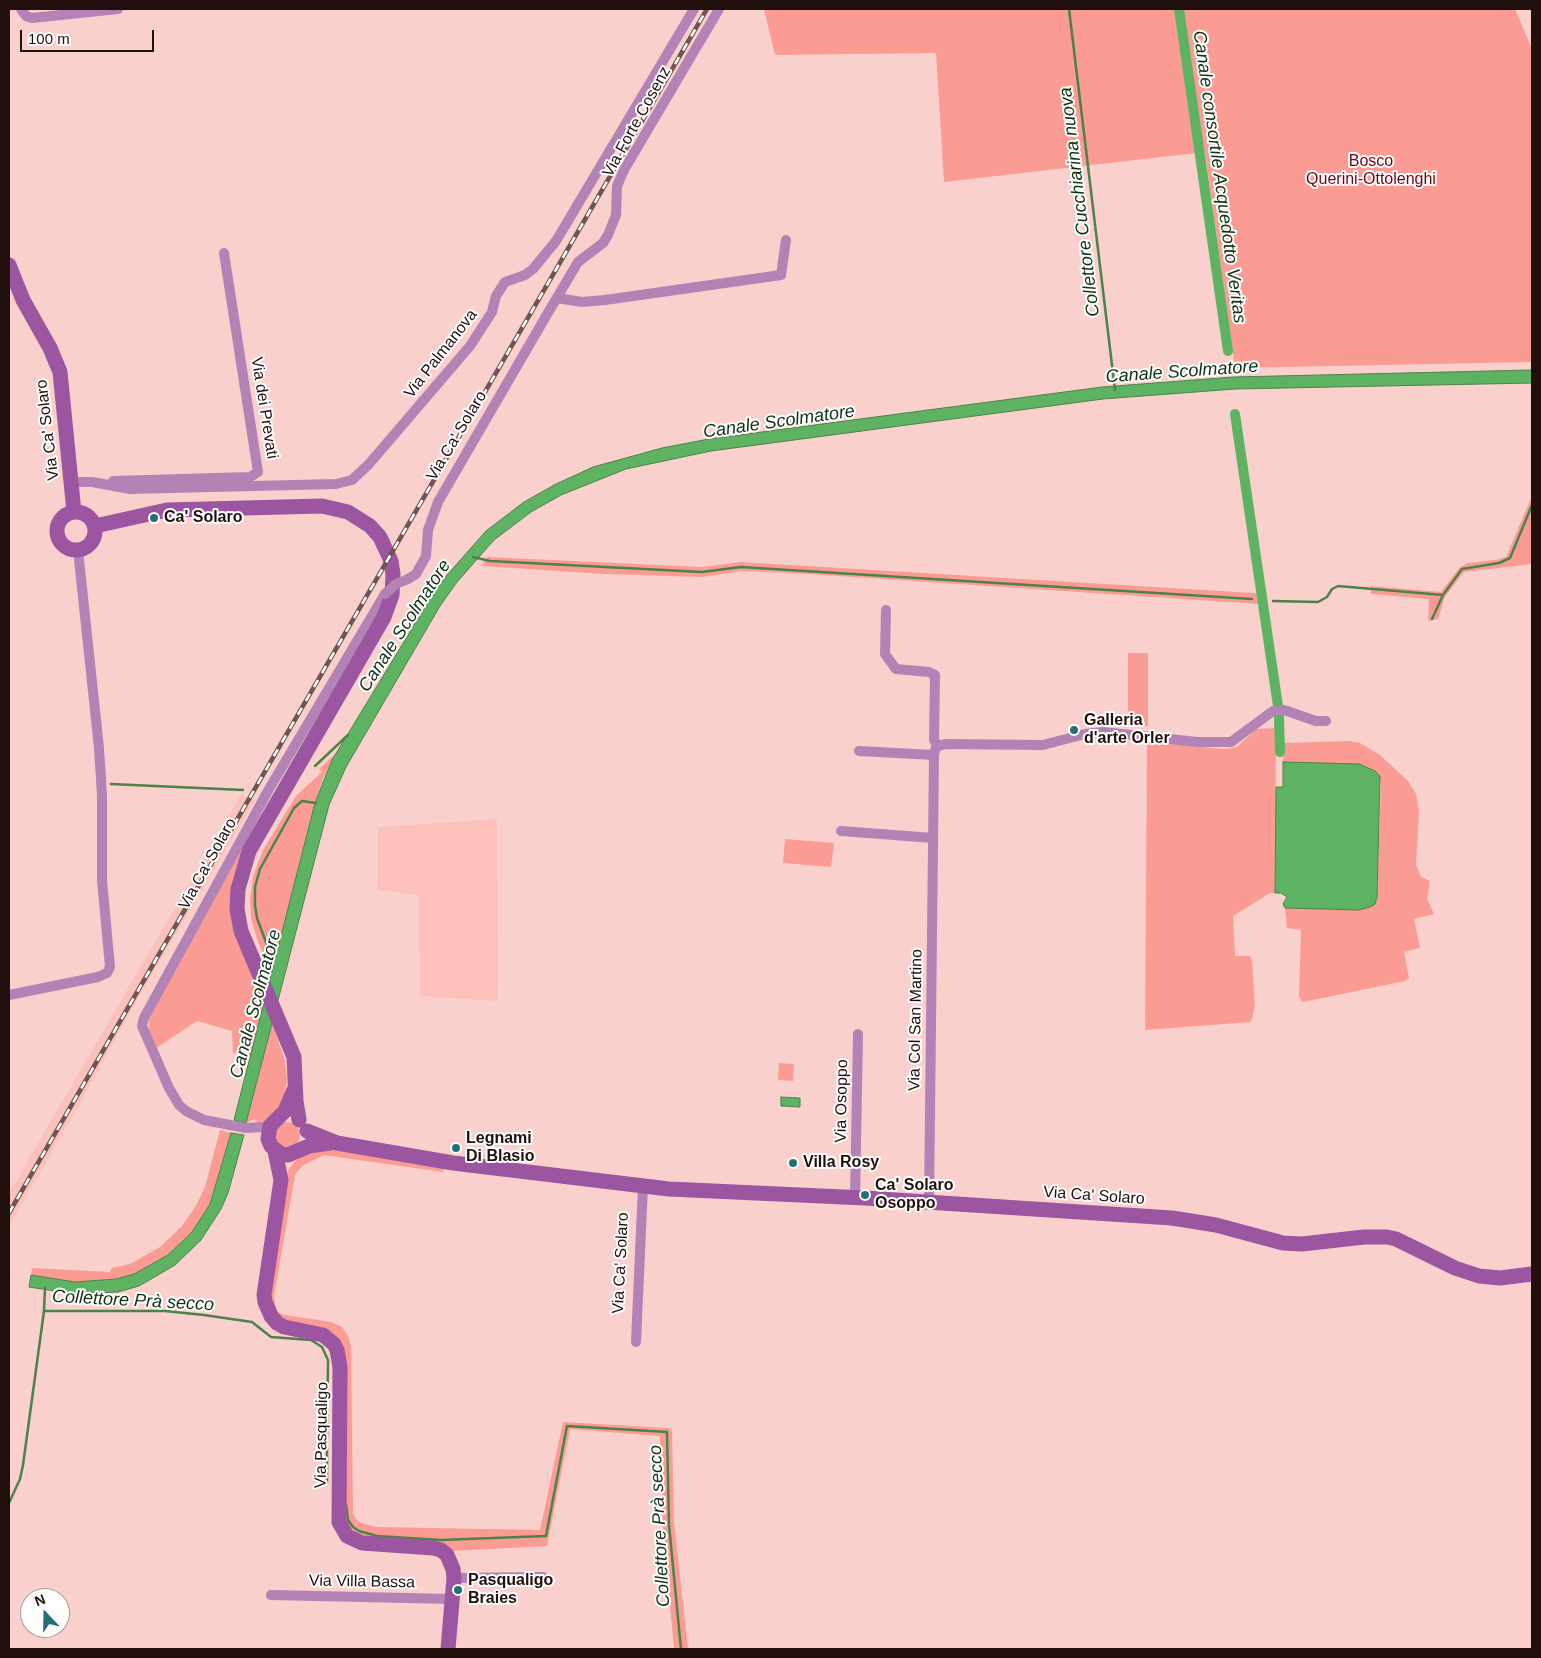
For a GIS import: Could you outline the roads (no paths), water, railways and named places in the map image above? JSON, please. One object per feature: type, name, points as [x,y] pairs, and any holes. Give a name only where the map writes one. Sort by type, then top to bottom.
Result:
[{"type":"street","points":[[21,9],[26,16],[32,18],[118,9]]},
{"type":"street","name":"Via Palmanova","points":[[72,482],[103,484],[130,489],[336,484],[352,480],[369,464],[470,346],[492,312],[496,296],[505,282],[525,275],[533,269],[556,241],[694,9]]},
{"type":"street","name":"Via Forte Cosenz","points":[[557,298],[578,262],[602,243],[608,234],[616,215],[616,186],[719,9]]},
{"type":"street","points":[[557,298],[582,302],[604,300],[781,274],[786,240]]},
{"type":"street","name":"Via dei Prevati","points":[[103,484],[107,482],[250,477],[258,472],[224,253]]},
{"type":"street","name":"Via Ca' Solaro","points":[[9,265],[24,300],[50,348],[60,372],[74,512]]},
{"type":"street","name":"Via Ca' Solaro","points":[[557,298],[438,502],[428,530],[426,556],[416,574],[396,584],[385,594],[269,789],[144,1018],[142,1026],[169,1088],[179,1105],[199,1118],[246,1128],[259,1128],[287,1116],[303,1125],[318,1137],[337,1143],[453,1163],[643,1186],[1190,1220],[1283,1243],[1387,1238],[1406,1244],[1455,1268],[1479,1276],[1500,1278],[1532,1274]]},
{"type":"street","name":"Via Ca' Solaro","points":[[95,526],[167,510],[322,506],[358,517],[370,526],[387,550],[392,568],[393,583],[392,596],[384,617],[269,816],[243,865],[238,889],[239,922],[245,943],[294,1057],[295,1088],[307,1138],[298,1151]]},
{"type":"street","points":[[74,512],[84,514],[95,526],[94,539],[90,545],[78,550],[62,544],[57,533],[57,528],[63,517],[74,512]]},
{"type":"street","points":[[9,995],[98,977],[109,970],[111,962],[102,880],[102,794],[99,748],[78,550]]},
{"type":"street","name":"Via Col San Martino","points":[[886,610],[885,654],[896,669],[929,672],[935,676],[934,740],[936,750],[932,838],[929,1203]]},
{"type":"street","points":[[859,751],[936,750],[1043,745],[1084,734],[1103,732],[1218,743],[1231,742],[1273,711],[1284,710],[1316,721],[1326,721]]},
{"type":"street","points":[[841,831],[932,838]]},
{"type":"street","name":"Via Osoppo","points":[[855,1198],[858,1034]]},
{"type":"street","name":"Via Ca' Solaro","points":[[273,1148],[268,1133],[290,1102],[295,1088]]},
{"type":"street","name":"Via Ca' Solaro","points":[[246,1128],[281,1154],[298,1151],[319,1143],[337,1143]]},
{"type":"street","name":"Via Pasqualigo","points":[[273,1148],[281,1180]]},
{"type":"street","name":"Via Pasqualigo","points":[[298,1151],[281,1180],[264,1295],[265,1302],[271,1316],[277,1323],[284,1327],[323,1335],[334,1344],[337,1350],[340,1367],[338,1513],[342,1529],[353,1540],[362,1543],[441,1550],[451,1561],[454,1578],[448,1649]]},
{"type":"street","name":"Via Ca' Solaro","points":[[636,1342],[643,1186]]},
{"type":"street","points":[[454,1578],[543,1577]]},
{"type":"street","name":"Via Villa Bassa","points":[[271,1595],[452,1599]]},
{"type":"waterway","name":"Collettore Cucchiarina nuova","points":[[1069,9],[1115,390]]},
{"type":"waterway","name":"Canale consortile Acquedotto Veritas","points":[[1179,9],[1228,351]]},
{"type":"waterway","name":"Canale consortile Acquedotto Veritas","points":[[1235,414],[1278,706]]},
{"type":"waterway","points":[[1432,619],[1443,595],[1462,569],[1499,563],[1510,558],[1532,505]]},
{"type":"waterway","points":[[473,557],[490,561],[702,572],[741,567],[1252,599]]},
{"type":"waterway","points":[[1273,601],[1318,602],[1327,597],[1332,589],[1338,586],[1443,595]]},
{"type":"waterway","name":"Canale consortile Acquedotto Veritas","points":[[1279,717],[1280,752]]},
{"type":"waterway","points":[[315,766],[348,735]]},
{"type":"waterway","points":[[111,784],[243,790]]},
{"type":"waterway","name":"Canale Scolmatore","points":[[267,945],[257,918],[255,905],[255,887],[260,869],[294,808],[302,801],[316,803]]},
{"type":"waterway","name":"Collettore Prà secco","points":[[45,1288],[44,1311],[165,1311],[204,1315],[252,1322],[271,1337],[311,1340],[322,1347],[328,1360],[327,1441]]},
{"type":"waterway","points":[[9,1503],[20,1479],[23,1465],[44,1311]]},
{"type":"waterway","name":"Collettore Prà secco","points":[[346,1504],[348,1520],[353,1527],[359,1531],[377,1536],[441,1540],[546,1536],[567,1426],[667,1432],[669,1525],[681,1649]]},
{"type":"waterway","name":"Collettore Prà secco","points":[[327,1448],[327,1483]]},
{"type":"railway","points":[[9,1213],[707,9]]},
{"type":"place","name":"Ca' Solaro","points":[[154,518]]},
{"type":"place","name":"Galleria d'arte Orler","points":[[1074,730]]},
{"type":"place","name":"Legnami Di Blasio","points":[[456,1148]]},
{"type":"place","name":"Villa Rosy","points":[[793,1163]]},
{"type":"place","name":"Ca' Solaro Osoppo","points":[[865,1195]]},
{"type":"place","name":"Pasqualigo Braies","points":[[458,1590]]},
{"type":"park label","name":"Bosco Querini-Ottolenghi","points":[[1371,171]]}]
